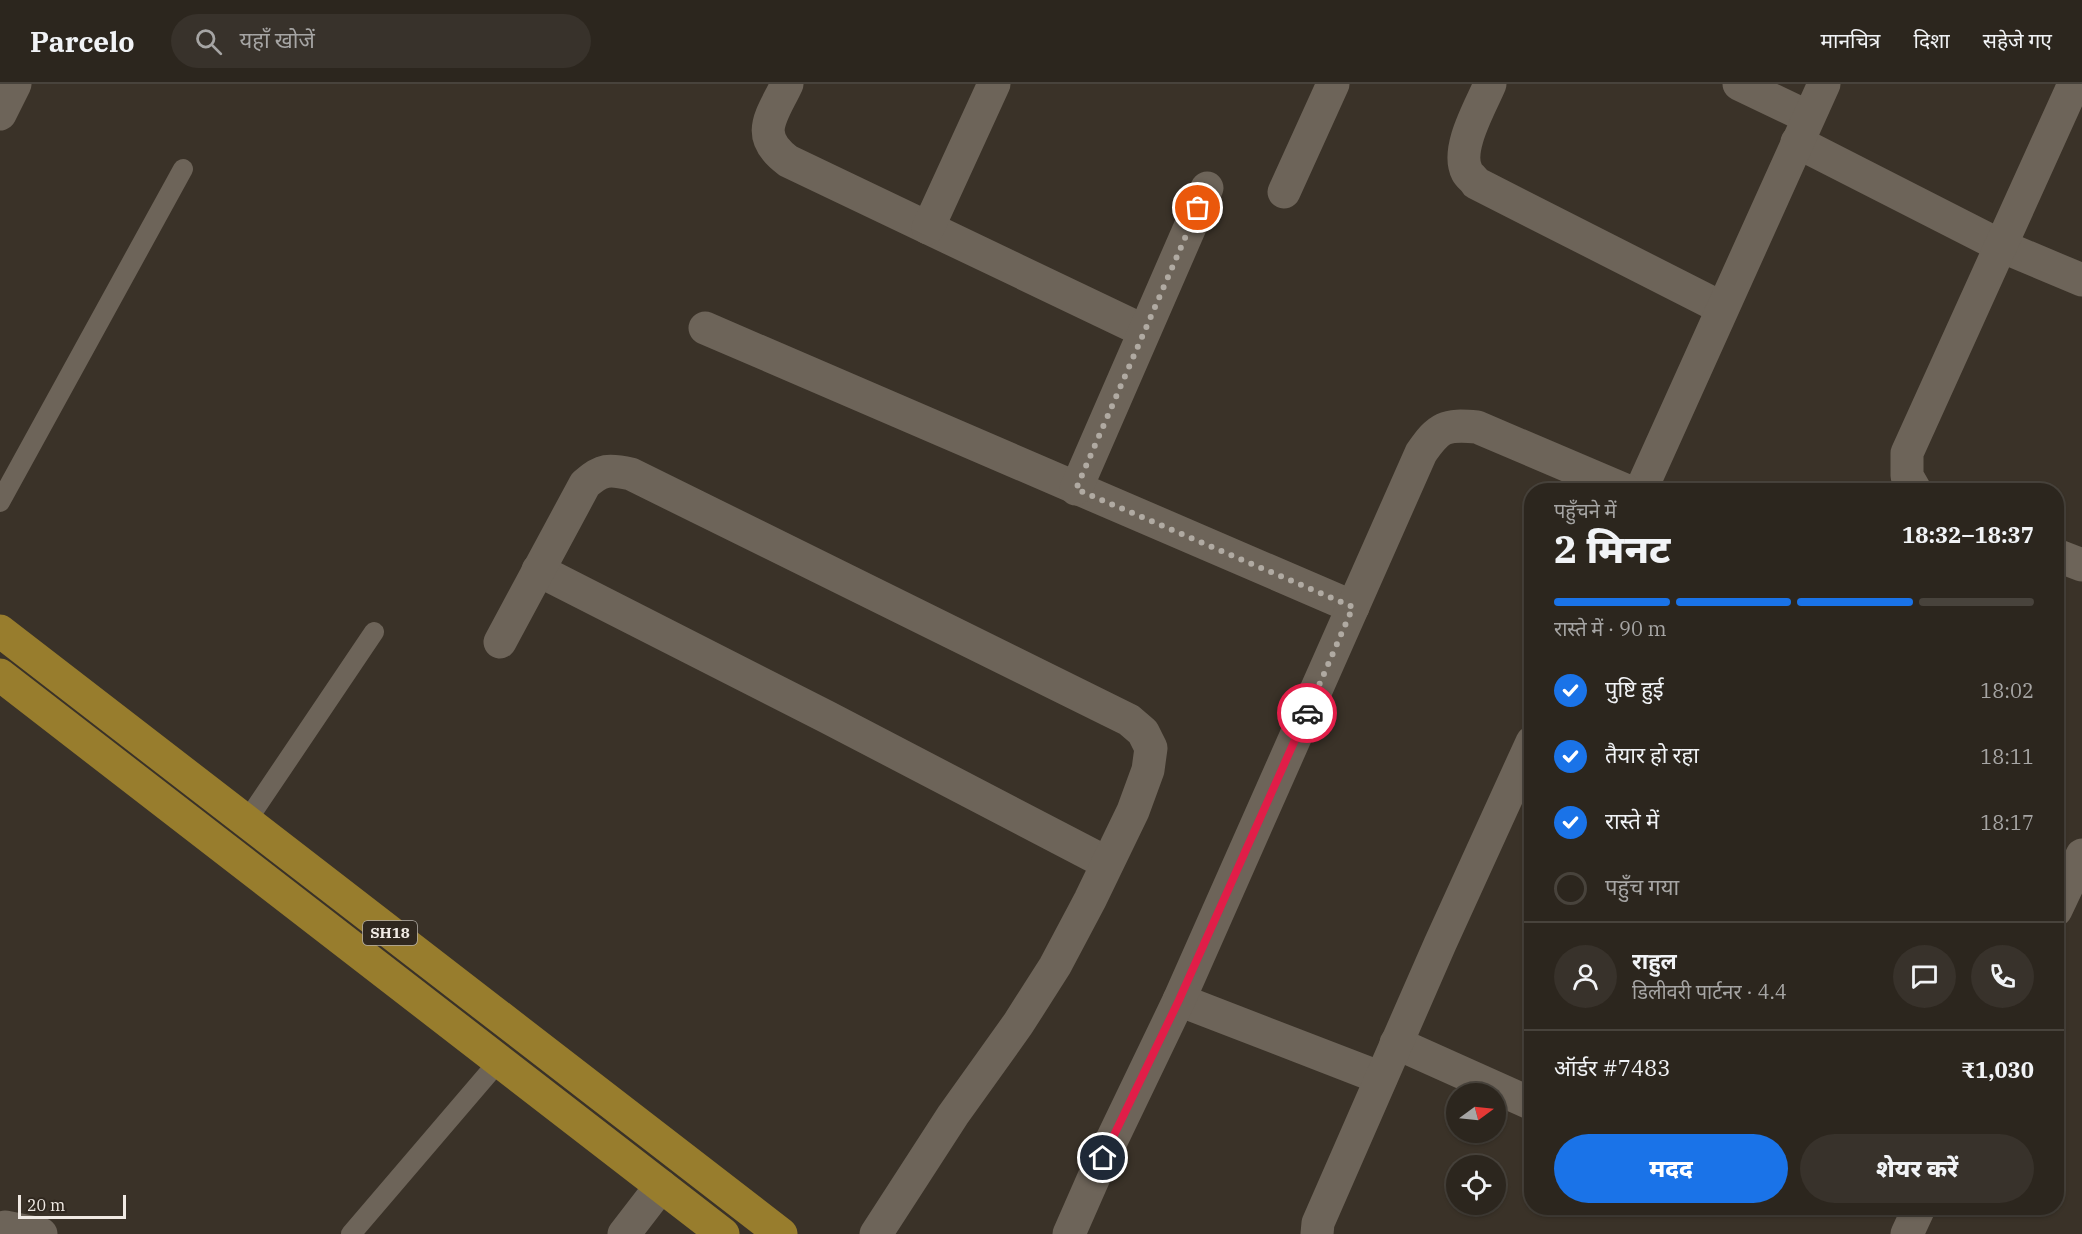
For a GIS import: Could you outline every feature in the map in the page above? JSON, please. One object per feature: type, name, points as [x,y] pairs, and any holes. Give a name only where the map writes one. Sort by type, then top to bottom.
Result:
[{"type":"main road","name":"SH18","points":[[0,631],[782,1234]]},
{"type":"main road","name":"SH18","points":[[0,675],[723,1234]]},
{"type":"street","points":[[0,114],[15,84]]},
{"type":"street","points":[[787,84],[769,122],[768,139],[774,151],[788,161],[1144,331]]},
{"type":"street","points":[[928,228],[994,84]]},
{"type":"street","points":[[1284,192],[1333,84]]},
{"type":"street","points":[[1490,84],[1466,142],[1463,157],[1467,171],[1476,183],[1722,308]]},
{"type":"street","points":[[1739,84],[1803,130],[2001,246],[2082,280]]},
{"type":"street","points":[[1644,483],[1824,84]]},
{"type":"street","points":[[1911,483],[1907,476],[1907,453],[2074,84]]},
{"type":"street","points":[[1076,489],[1207,188]]},
{"type":"street","points":[[705,328],[1353,607]]},
{"type":"street","points":[[1069,1234],[1179,1000],[1420,453],[1434,434],[1453,425],[1477,427],[1609,483]]},
{"type":"street","points":[[500,642],[585,484],[597,474],[612,470],[631,474],[1129,720],[1143,732],[1151,748],[1148,770],[1133,810],[1055,966],[1018,1024],[953,1115],[876,1234]]},
{"type":"street","points":[[2064,558],[2082,565]]},
{"type":"street","points":[[538,570],[1107,863]]},
{"type":"street","points":[[1317,1234],[1317,1223],[1524,760]]},
{"type":"street","points":[[2064,891],[2074,867]]},
{"type":"street","points":[[1179,1000],[1381,1078]]},
{"type":"street","points":[[1396,1043],[1524,1100]]},
{"type":"street","points":[[624,1234],[661,1186]]},
{"type":"street","points":[[1907,1234],[1916,1215]]},
{"type":"street","points":[[0,1229],[4,1227],[41,1234]]},
{"type":"lane","points":[[0,502],[183,169]]},
{"type":"lane","points":[[246,822],[374,632]]},
{"type":"lane","points":[[351,1234],[499,1061]]},
{"type":"way so far","points":[[1198,208],[1076,489],[1353,607],[1307,713]]},
{"type":"route","points":[[1103,1158],[1179,1000],[1307,713]]}]
